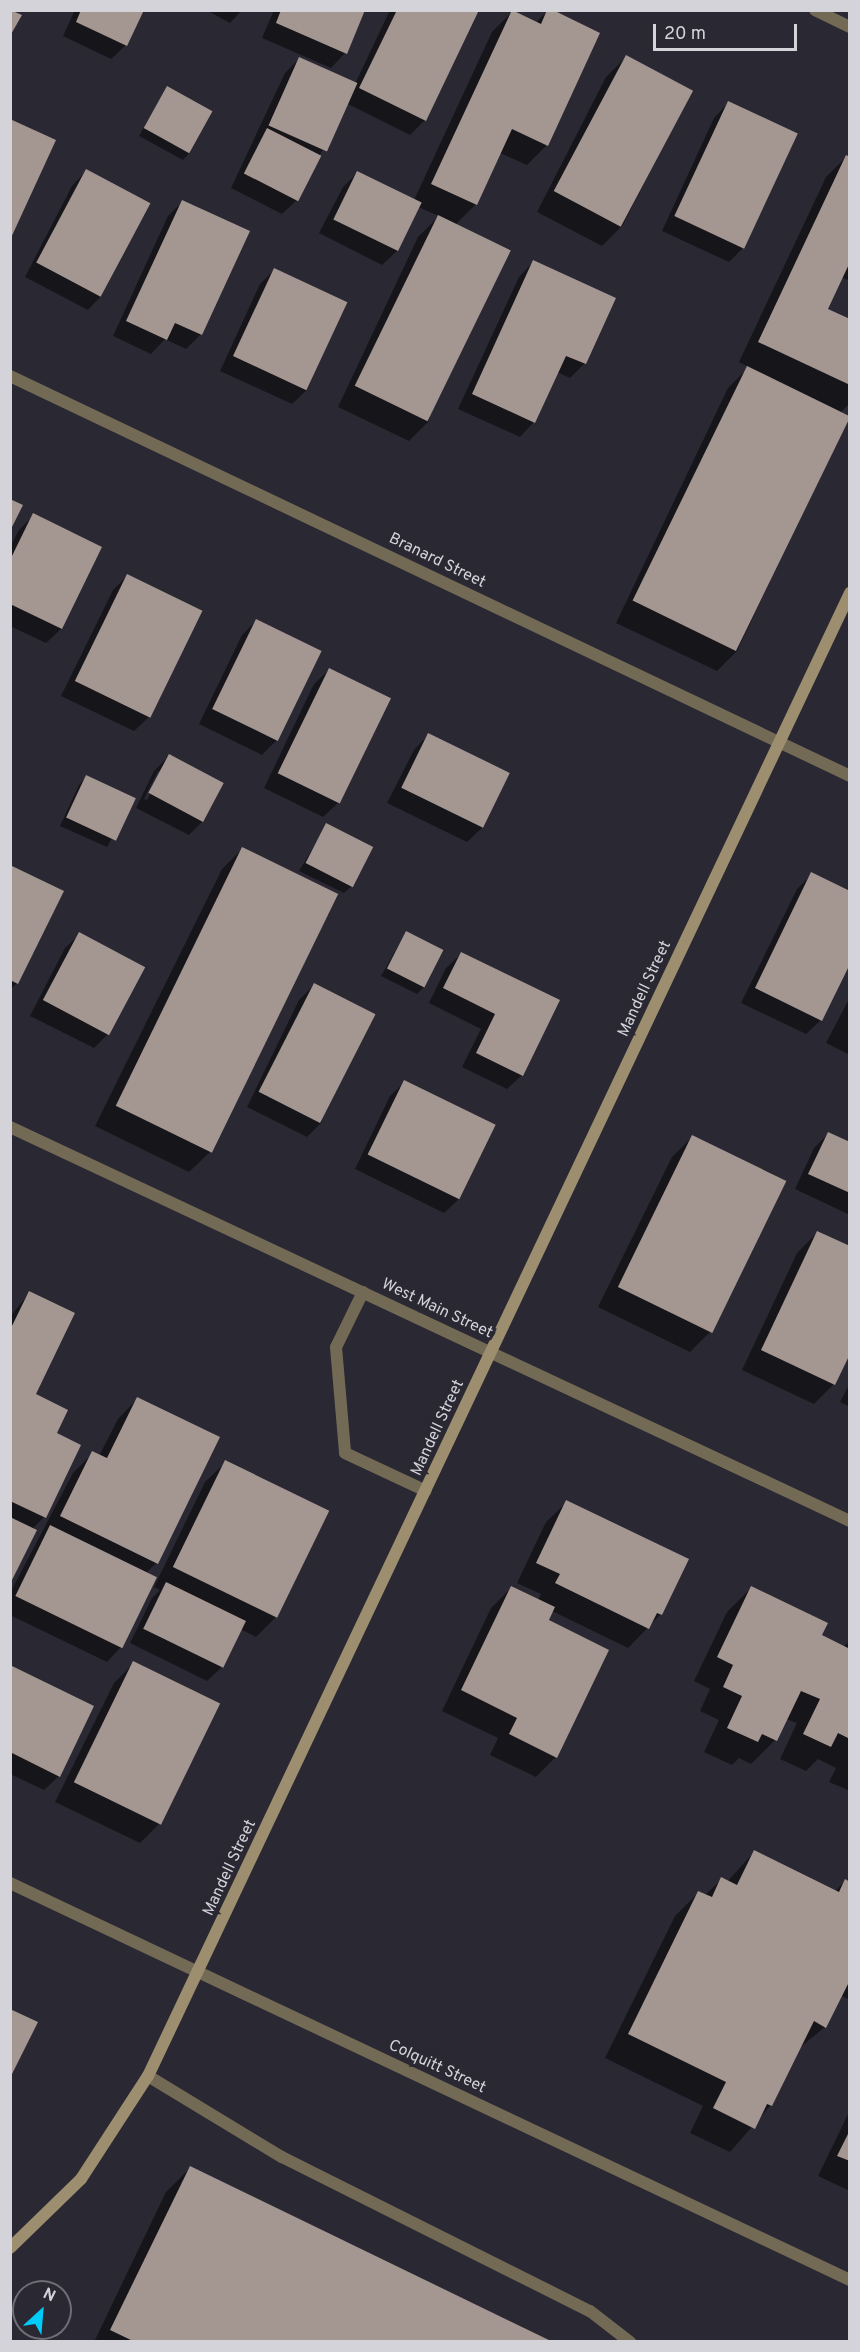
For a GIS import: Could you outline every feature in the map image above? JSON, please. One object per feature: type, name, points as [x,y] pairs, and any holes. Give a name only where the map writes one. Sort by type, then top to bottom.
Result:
[{"type":"street","points":[[815,10],[849,27]]},
{"type":"street","name":"Branard Street","points":[[10,376],[849,776]]},
{"type":"street","name":"Mandell Street","points":[[10,2248],[81,2179],[148,2076],[492,1353],[849,593]]},
{"type":"street","name":"West Main Street","points":[[10,1127],[849,1521]]},
{"type":"street","points":[[363,1292],[336,1347],[345,1453],[426,1491]]},
{"type":"street","name":"Colquitt Street","points":[[10,1883],[849,2280]]},
{"type":"street","points":[[148,2076],[282,2157],[590,2311],[630,2342]]},
{"type":"building","points":[[10,10],[22,15],[10,36]]},
{"type":"building","points":[[81,10],[144,10],[127,46],[76,22]]},
{"type":"building","points":[[281,10],[365,10],[347,54],[276,23]]},
{"type":"building","points":[[397,10],[479,10],[426,121],[359,88]]},
{"type":"building","points":[[512,10],[541,24],[547,10],[553,10],[600,33],[548,146],[512,129],[477,205],[431,184]]},
{"type":"building","points":[[626,55],[693,91],[621,227],[554,191]]},
{"type":"building","points":[[299,57],[357,83],[327,152],[268,126]]},
{"type":"building","points":[[167,86],[212,111],[189,153],[144,128]]},
{"type":"building","points":[[728,101],[798,134],[744,249],[674,216]]},
{"type":"building","points":[[10,119],[56,140],[10,240]]},
{"type":"building","points":[[267,128],[321,156],[298,201],[244,173]]},
{"type":"building","points":[[846,155],[850,157],[850,262],[828,309],[850,319],[850,385],[758,342]]},
{"type":"building","points":[[86,169],[150,203],[101,297],[36,263]]},
{"type":"building","points":[[357,171],[422,203],[398,251],[333,220]]},
{"type":"building","points":[[182,200],[250,231],[202,335],[175,323],[167,340],[126,321]]},
{"type":"building","points":[[438,215],[511,251],[428,421],[355,386]]},
{"type":"building","points":[[533,260],[616,298],[586,364],[566,356],[535,423],[472,394]]},
{"type":"building","points":[[274,268],[347,302],[306,390],[233,356]]},
{"type":"building","points":[[747,366],[850,417],[736,651],[633,601]]},
{"type":"building","points":[[10,499],[23,505],[10,531]]},
{"type":"building","points":[[33,513],[102,547],[62,629],[10,604],[10,560]]},
{"type":"building","points":[[127,574],[202,611],[150,718],[75,681]]},
{"type":"building","points":[[256,619],[322,651],[278,741],[212,709]]},
{"type":"building","points":[[329,668],[391,698],[340,803],[278,773]]},
{"type":"building","points":[[428,733],[510,773],[483,828],[401,788]]},
{"type":"building","points":[[169,754],[224,783],[203,822],[148,793]]},
{"type":"building","points":[[86,775],[136,798],[116,841],[66,818]]},
{"type":"building","points":[[326,823],[373,847],[353,887],[306,863]]},
{"type":"building","points":[[242,847],[338,894],[212,1153],[116,1106]]},
{"type":"building","points":[[10,865],[64,891],[18,984],[10,980]]},
{"type":"building","points":[[811,872],[850,891],[850,964],[822,1021],[755,988]]},
{"type":"building","points":[[406,931],[443,950],[424,987],[387,968]]},
{"type":"building","points":[[79,932],[145,967],[109,1035],[43,1000]]},
{"type":"building","points":[[461,952],[560,1000],[523,1076],[476,1053],[495,1014],[443,988]]},
{"type":"building","points":[[314,983],[375,1014],[320,1123],[259,1092]]},
{"type":"building","points":[[404,1080],[496,1125],[459,1199],[368,1155]]},
{"type":"building","points":[[828,1132],[850,1142],[850,1193],[808,1174]]},
{"type":"building","points":[[692,1135],[786,1181],[712,1333],[618,1287]]},
{"type":"building","points":[[817,1231],[850,1246],[850,1354],[835,1385],[761,1350]]},
{"type":"building","points":[[29,1291],[75,1313],[36,1394],[68,1410],[57,1433],[81,1445],[46,1518],[10,1501],[10,1330]]},
{"type":"building","points":[[137,1397],[220,1437],[158,1564],[60,1516],[92,1451],[107,1458]]},
{"type":"building","points":[[225,1460],[329,1511],[277,1618],[173,1567]]},
{"type":"building","points":[[566,1500],[689,1559],[662,1615],[657,1613],[649,1629],[555,1583],[560,1574],[536,1563]]},
{"type":"building","points":[[10,1517],[37,1530],[10,1584]]},
{"type":"building","points":[[50,1525],[157,1577],[122,1648],[15,1596]]},
{"type":"building","points":[[166,1582],[246,1621],[223,1668],[143,1629]]},
{"type":"building","points":[[511,1586],[555,1607],[549,1620],[609,1650],[557,1758],[509,1734],[517,1718],[461,1690]]},
{"type":"building","points":[[751,1586],[828,1623],[822,1635],[848,1648],[850,1644],[850,1739],[838,1733],[831,1747],[803,1734],[820,1699],[801,1691],[777,1741],[762,1734],[758,1742],[727,1728],[742,1696],[723,1687],[733,1665],[717,1657]]},
{"type":"building","points":[[133,1661],[220,1704],[161,1825],[74,1782]]},
{"type":"building","points":[[10,1665],[94,1706],[60,1777],[10,1752]]},
{"type":"building","points":[[754,1850],[839,1892],[845,1879],[850,1882],[850,1980],[826,2028],[814,2021],[772,2106],[767,2104],[755,2129],[713,2108],[726,2082],[628,2034],[698,1891],[712,1897],[721,1877],[737,1885]]},
{"type":"building","points":[[10,2009],[38,2022],[10,2078]]},
{"type":"building","points":[[850,2130],[850,2161],[837,2156]]},
{"type":"building","points":[[190,2166],[553,2342],[135,2342],[110,2330]]}]
